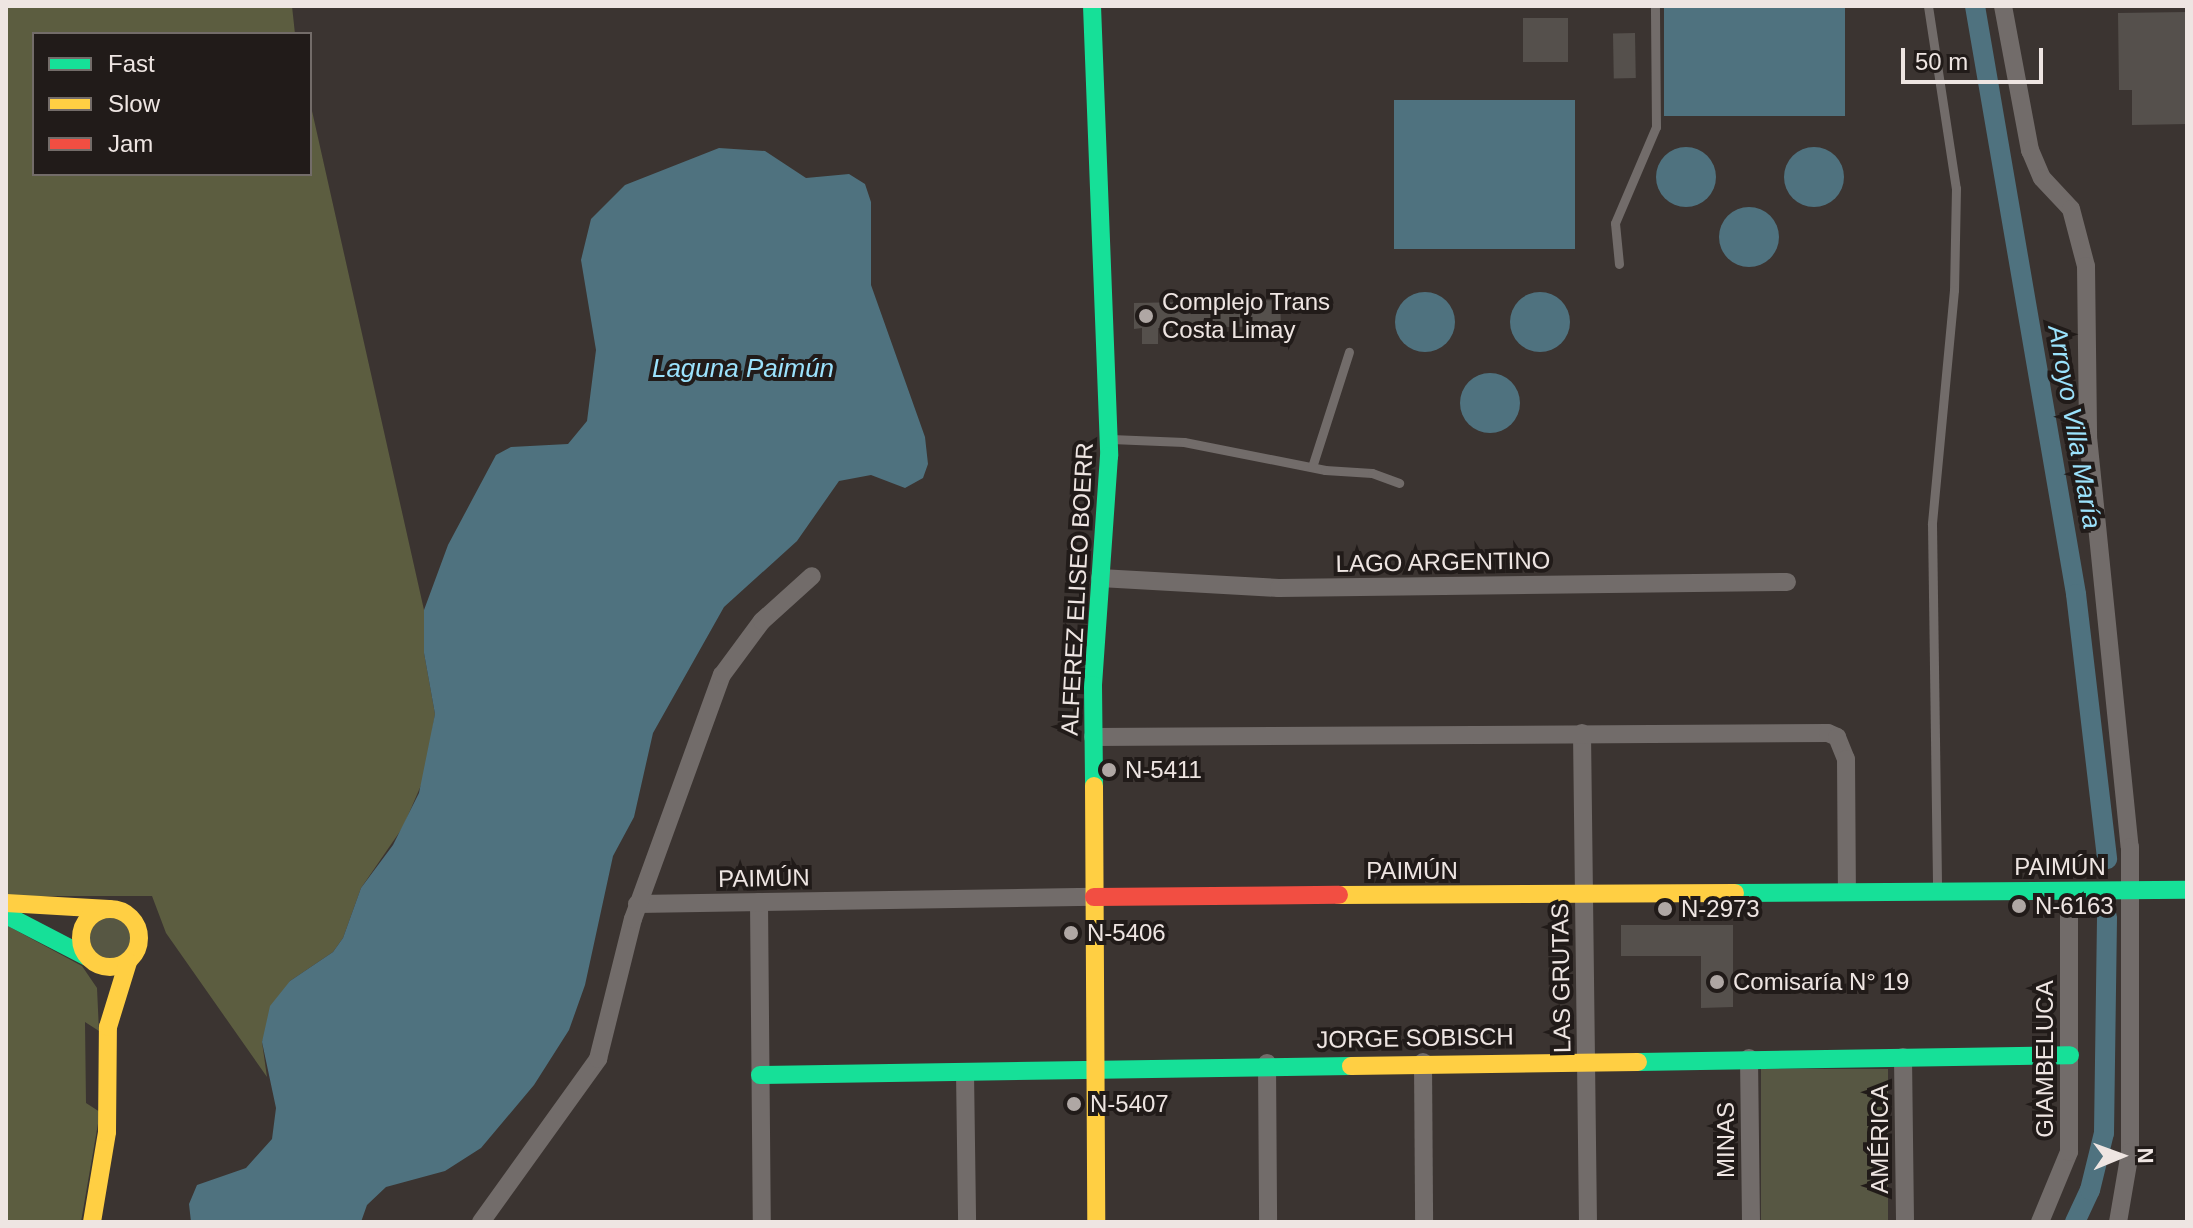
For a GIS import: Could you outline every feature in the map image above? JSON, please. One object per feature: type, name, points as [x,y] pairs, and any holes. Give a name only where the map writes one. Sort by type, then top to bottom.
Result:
[{"type":"street","name":"ALFEREZ ELISEO BOERR","points":[[1092,6],[1108,439],[1093,737],[1096,1222]]},
{"type":"street","points":[[2003,6],[2030,150],[2042,178],[2071,209],[2086,266],[2088,437],[2131,890],[2130,1152],[2118,1222]]},
{"type":"street","points":[[481,1222],[593,1071],[607,1035],[637,904],[722,675],[762,621],[812,576]]},
{"type":"street","name":"LAGO ARGENTINO","points":[[1100,578],[1279,588],[1787,582]]},
{"type":"street","points":[[1093,737],[1817,732],[1837,737],[1846,759],[1847,892]]},
{"type":"street","name":"LAS GRUTAS","points":[[1582,733],[1588,1222]]},
{"type":"street","name":"PAIMÚN","points":[[637,904],[1094,897],[2187,890]]},
{"type":"street","name":"GIAMBELUCA","points":[[2040,1222],[2069,1152],[2069,891]]},
{"type":"street","points":[[759,902],[762,1222]]},
{"type":"street","points":[[6,903],[109,909],[127,914],[138,928],[138,947],[128,962],[111,1015],[107,1132],[92,1222]]},
{"type":"street","points":[[109,909],[85,922],[80,940],[93,962],[111,1015]]},
{"type":"street","points":[[6,915],[93,962],[128,962]]},
{"type":"street","name":"JORGE SOBISCH","points":[[760,1075],[1096,1071],[1267,1063],[2070,1055]]},
{"type":"street","name":"AMÉRICA","points":[[1903,1057],[1905,1222]]},
{"type":"street","name":"MINAS","points":[[1749,1058],[1751,1222]]},
{"type":"street","points":[[1423,1062],[1424,1222]]},
{"type":"street","points":[[1267,1063],[1268,1222]]},
{"type":"street","points":[[965,1072],[967,1222]]},
{"type":"lane","points":[[1619,264],[1615,223],[1656,127],[1655,6]]},
{"type":"lane","points":[[1928,6],[1956,188],[1954,290],[1932,524],[1937,892]]},
{"type":"lane","points":[[1312,467],[1349,352]]},
{"type":"lane","points":[[1108,439],[1174,441],[1312,467],[1372,473],[1399,483]]},
{"type":"green space","points":[[6,6],[292,6],[295,32],[32,32],[32,176],[312,176],[312,111],[424,610],[424,653],[435,714],[425,776],[403,827],[361,888],[343,938],[333,952],[290,981],[262,1042],[267,1077],[166,933],[152,896],[6,896]]},
{"type":"green space","points":[[110,917],[125,923],[131,938],[125,953],[110,959],[95,953],[89,938],[95,923]]},
{"type":"green space","points":[[6,925],[82,966],[97,988],[99,1031],[85,1022],[86,1103],[100,1112],[81,1222],[6,1222]]},
{"type":"green space","points":[[1761,1069],[1888,1069],[1888,1222],[1761,1222]]},
{"type":"water","points":[[1664,6],[1845,6],[1845,116],[1664,116]]},
{"type":"water","points":[[1394,100],[1575,100],[1575,249],[1394,249]]},
{"type":"water","points":[[1686,147],[1707,156],[1716,177],[1707,198],[1686,207],[1665,198],[1656,177],[1665,156]]},
{"type":"water","points":[[1814,147],[1835,156],[1844,177],[1835,198],[1814,207],[1793,198],[1784,177],[1793,156]]},
{"type":"water","name":"Laguna Paimún","points":[[719,148],[765,151],[806,178],[849,174],[865,184],[871,202],[871,285],[925,437],[928,464],[923,478],[905,488],[871,475],[839,481],[797,541],[724,607],[653,733],[634,817],[613,856],[585,985],[569,1030],[534,1085],[481,1148],[445,1171],[386,1187],[367,1205],[361,1222],[191,1222],[189,1204],[197,1185],[246,1168],[272,1139],[276,1108],[262,1042],[270,1006],[290,981],[333,952],[343,938],[361,888],[393,845],[419,793],[435,714],[424,653],[424,610],[448,545],[496,455],[511,447],[568,444],[587,421],[596,350],[581,260],[591,219],[625,185]]},
{"type":"water","points":[[1749,207],[1770,216],[1779,237],[1770,258],[1749,267],[1728,258],[1719,237],[1728,216]]},
{"type":"water","points":[[1425,292],[1446,301],[1455,322],[1446,343],[1425,352],[1404,343],[1395,322],[1404,301]]},
{"type":"water","points":[[1540,292],[1561,301],[1570,322],[1561,343],[1540,352],[1519,343],[1510,322],[1519,301]]},
{"type":"water","points":[[1490,373],[1511,382],[1520,403],[1511,424],[1490,433],[1469,424],[1460,403],[1469,382]]},
{"type":"building","points":[[2187,12],[2187,124],[2132,125],[2132,90],[2119,90],[2118,13]]},
{"type":"building","points":[[1523,18],[1568,18],[1568,62],[1523,62]]},
{"type":"building","points":[[1613,33],[1635,33],[1636,78],[1614,78]]},
{"type":"building","points":[[1280,300],[1281,326],[1158,328],[1158,344],[1142,344],[1142,328],[1134,329],[1134,303]]},
{"type":"building","name":"Comisaría N° 19","points":[[1621,925],[1733,925],[1733,1007],[1701,1008],[1701,956],[1621,956]]},
{"type":"waterway","name":"Arroyo Villa María","points":[[1975,6],[2076,594],[2107,859]]},
{"type":"waterway","name":"Arroyo Villa María","points":[[2075,1222],[2090,1190],[2104,1133],[2107,917]]},
{"type":"traffic: fast","points":[[1092,6],[1109,456],[1093,685],[1094,786]]},
{"type":"traffic: fast","points":[[1735,893],[2187,890]]},
{"type":"traffic: fast","points":[[6,915],[87,957]]},
{"type":"traffic: fast","points":[[1638,1062],[2070,1055]]},
{"type":"traffic: fast","points":[[760,1075],[1351,1066]]},
{"type":"traffic: slow","points":[[1094,786],[1096,1222]]},
{"type":"traffic: slow","points":[[1339,895],[1735,893]]},
{"type":"traffic: slow","points":[[6,903],[109,909]]},
{"type":"traffic: slow","points":[[110,909],[131,917],[139,938],[131,959],[110,967],[89,959],[81,938],[89,917],[110,909]]},
{"type":"traffic: slow","points":[[92,1222],[107,1132],[108,1027],[128,962]]},
{"type":"traffic: slow","points":[[1351,1066],[1638,1062]]},
{"type":"traffic: jam","points":[[1094,897],[1339,895]]},
{"type":"place","name":"Complejo Trans Costa Limay","points":[[1146,316]]},
{"type":"place","name":"N-5411","points":[[1109,770]]},
{"type":"place","name":"N-6163","points":[[2019,906]]},
{"type":"place","name":"N-2973","points":[[1665,909]]},
{"type":"place","name":"N-5406","points":[[1071,933]]},
{"type":"place","name":"Comisaría N° 19","points":[[1717,982]]},
{"type":"place","name":"N-5407","points":[[1074,1104]]}]
